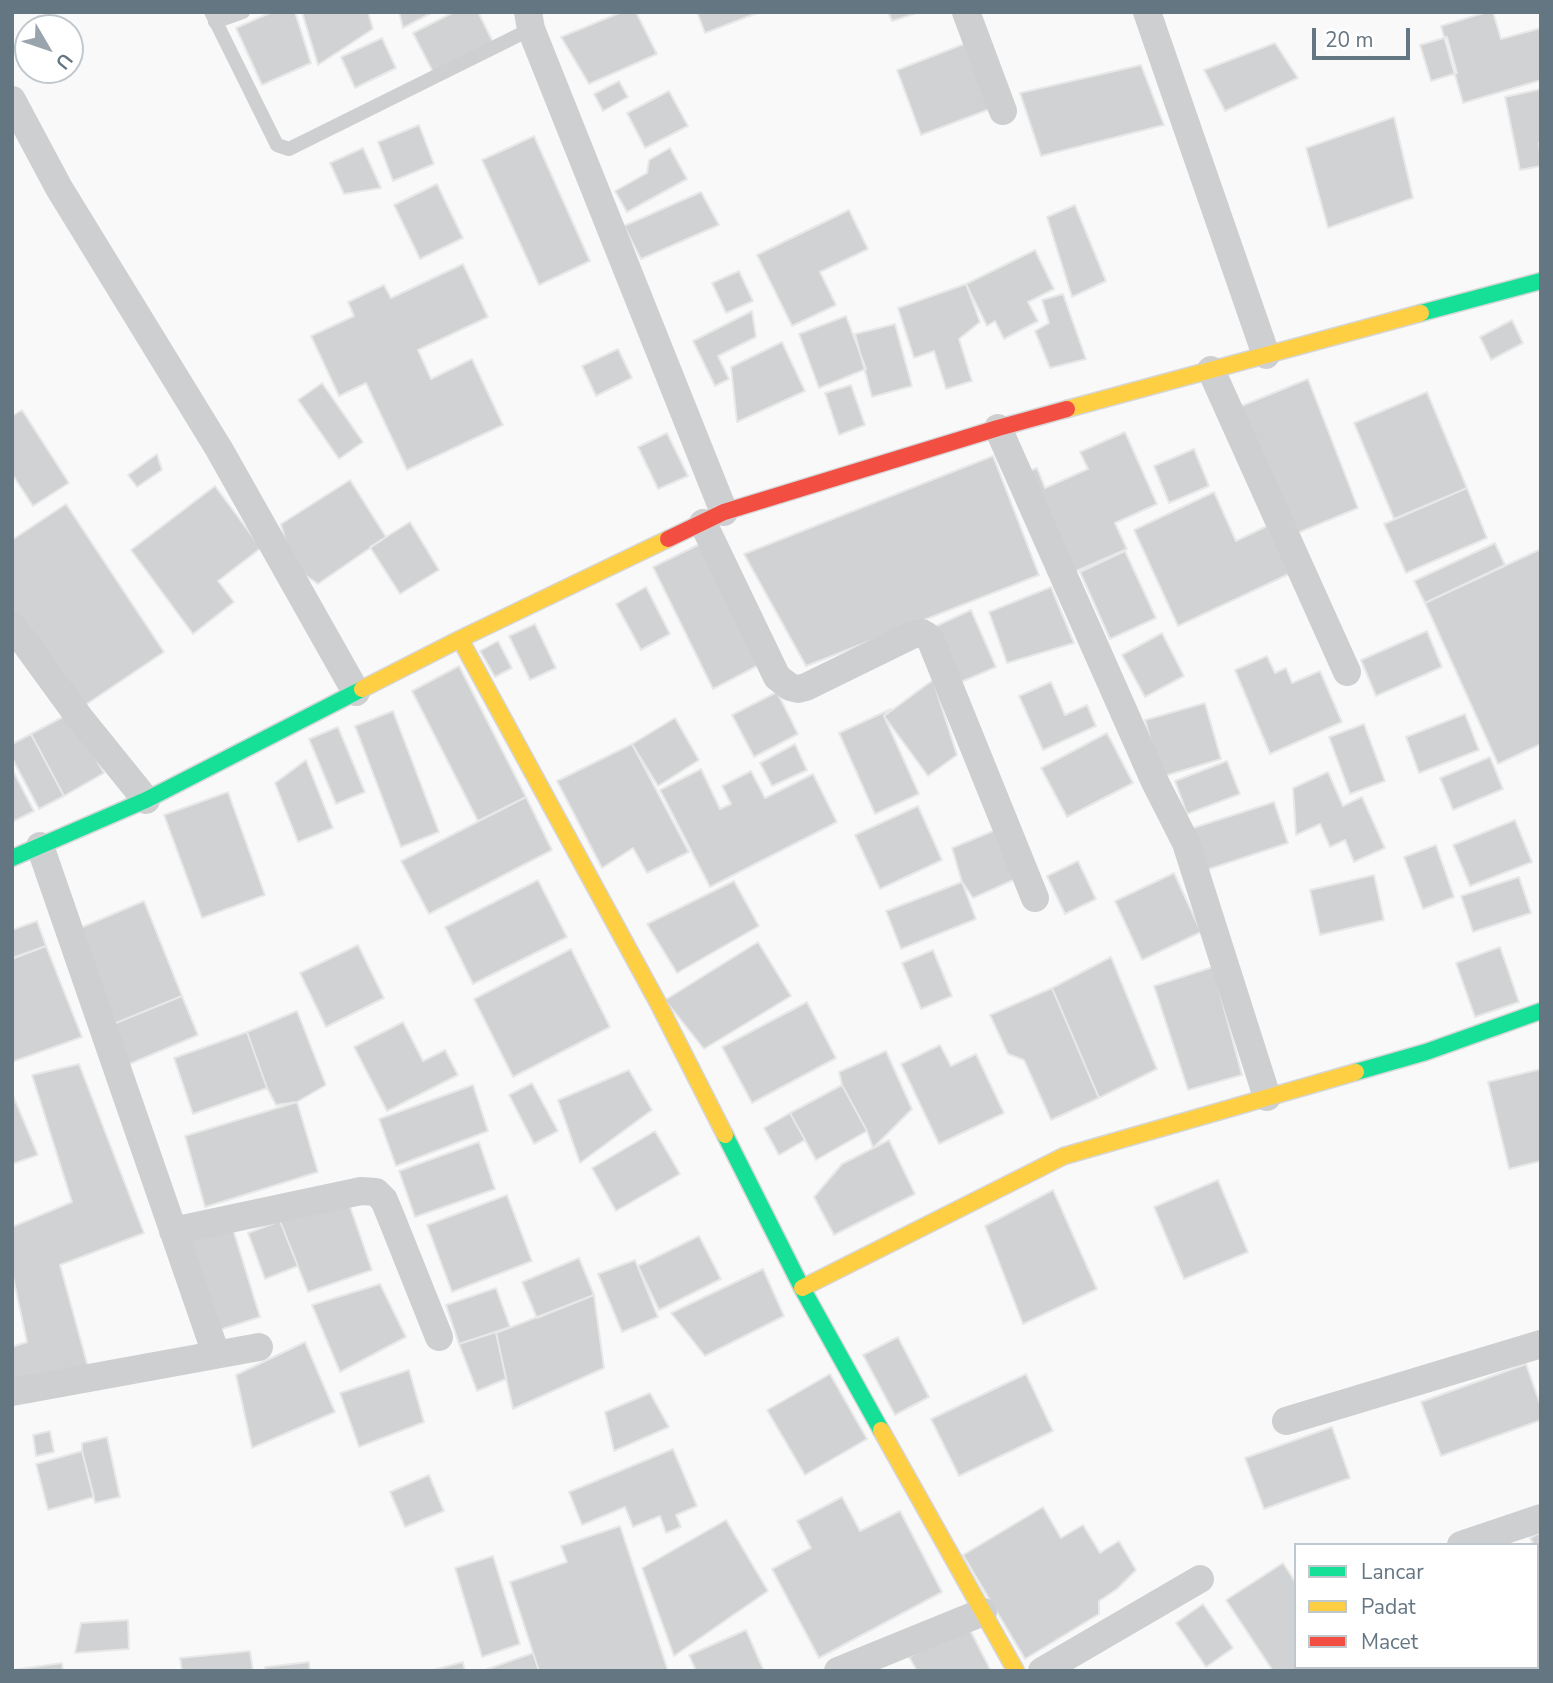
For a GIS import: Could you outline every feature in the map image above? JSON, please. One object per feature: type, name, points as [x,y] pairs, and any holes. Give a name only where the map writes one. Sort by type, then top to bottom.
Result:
[{"type":"main road","points":[[12,858],[146,800],[460,639],[713,518],[998,428],[1541,281]]},
{"type":"main road","points":[[460,639],[659,1003],[802,1288],[1016,1671]]},
{"type":"main road","points":[[802,1288],[1064,1156],[1426,1052],[1541,1011]]},
{"type":"street","points":[[966,12],[1003,111]]},
{"type":"street","points":[[1147,12],[1266,355]]},
{"type":"street","points":[[530,21],[713,518],[777,677],[790,687],[806,687],[917,633],[928,636],[1035,898]]},
{"type":"street","points":[[12,100],[59,188],[219,449],[356,692]]},
{"type":"street","points":[[1211,370],[1347,671]]},
{"type":"street","points":[[998,428],[1155,782],[1186,843],[1267,1097]]},
{"type":"street","points":[[12,625],[79,717],[146,800]]},
{"type":"street","points":[[40,845],[216,1354]]},
{"type":"street","points":[[173,1231],[361,1191],[376,1192],[384,1200],[391,1216],[439,1337]]},
{"type":"street","points":[[1286,1421],[1541,1343]]},
{"type":"street","points":[[12,1391],[259,1347]]},
{"type":"street","points":[[1467,1543],[1541,1518]]},
{"type":"street","points":[[1042,1671],[1200,1579]]},
{"type":"street","points":[[838,1671],[983,1612]]},
{"type":"lane","points":[[243,12],[213,17],[277,145],[289,149],[530,21]]},
{"type":"building","points":[[272,12],[295,12],[311,63],[262,85],[236,28]]},
{"type":"building","points":[[302,12],[368,12],[373,29],[318,65]]},
{"type":"building","points":[[399,12],[433,12],[403,28]]},
{"type":"building","points":[[454,12],[478,12],[493,42],[433,72],[413,33]]},
{"type":"building","points":[[622,12],[636,12],[657,54],[589,84],[561,37]]},
{"type":"building","points":[[697,12],[760,12],[705,33]]},
{"type":"building","points":[[888,12],[920,12],[892,21]]},
{"type":"building","points":[[1493,12],[1501,39],[1541,28],[1541,80],[1463,103],[1441,26]]},
{"type":"building","points":[[1447,37],[1457,73],[1431,81],[1420,45]]},
{"type":"building","points":[[382,38],[396,68],[355,88],[341,57]]},
{"type":"building","points":[[1275,43],[1298,78],[1225,111],[1204,70]]},
{"type":"building","points":[[964,44],[990,109],[921,135],[897,70]]},
{"type":"building","points":[[1141,65],[1164,125],[1041,156],[1020,93]]},
{"type":"building","points":[[619,81],[628,97],[603,111],[594,94]]},
{"type":"building","points":[[1541,89],[1541,166],[1520,170],[1505,97]]},
{"type":"building","points":[[669,91],[688,126],[645,148],[627,113]]},
{"type":"building","points":[[1394,117],[1413,198],[1328,228],[1306,148]]},
{"type":"building","points":[[419,125],[434,164],[393,181],[378,142]]},
{"type":"building","points":[[534,136],[590,261],[539,285],[482,160]]},
{"type":"building","points":[[363,148],[381,188],[344,194],[330,163]]},
{"type":"building","points":[[670,148],[687,179],[627,212],[615,191],[647,173],[649,160]]},
{"type":"building","points":[[437,184],[463,238],[420,259],[394,205]]},
{"type":"building","points":[[701,192],[719,225],[641,259],[624,226]]},
{"type":"building","points":[[1075,205],[1106,281],[1072,297],[1047,217]]},
{"type":"building","points":[[849,210],[868,249],[820,272],[836,305],[792,326],[757,255]]},
{"type":"building","points":[[1035,250],[1054,289],[1028,302],[1038,321],[1004,339],[995,321],[987,326],[966,284]]},
{"type":"building","points":[[463,264],[488,317],[418,350],[431,379],[472,359],[503,425],[407,470],[366,383],[339,396],[311,336],[354,316],[348,302],[384,285],[391,298]]},
{"type":"building","points":[[739,271],[753,301],[726,313],[712,283]]},
{"type":"building","points":[[966,284],[980,322],[959,339],[972,381],[946,389],[934,351],[914,358],[898,308]]},
{"type":"building","points":[[1063,294],[1086,359],[1050,368],[1035,331],[1049,323],[1042,300]]},
{"type":"building","points":[[752,311],[756,337],[718,356],[729,379],[715,386],[693,341]]},
{"type":"building","points":[[846,316],[866,369],[819,388],[799,334]]},
{"type":"building","points":[[1512,320],[1523,343],[1491,360],[1480,337]]},
{"type":"building","points":[[895,324],[912,386],[872,397],[855,334]]},
{"type":"building","points":[[782,342],[805,391],[737,422],[731,367]]},
{"type":"building","points":[[618,349],[632,378],[596,396],[582,366]]},
{"type":"building","points":[[1308,379],[1358,508],[1290,536],[1239,407]]},
{"type":"building","points":[[322,383],[363,442],[339,459],[298,400]]},
{"type":"building","points":[[851,385],[865,425],[839,435],[825,393]]},
{"type":"building","points":[[1427,392],[1467,488],[1394,519],[1354,423]]},
{"type":"building","points":[[22,410],[69,483],[33,506],[12,474],[12,416]]},
{"type":"building","points":[[1125,432],[1157,504],[1115,523],[1127,549],[1074,572],[1029,471],[1037,468],[1045,488],[1088,469],[1080,452]]},
{"type":"building","points":[[667,433],[688,476],[658,489],[638,447]]},
{"type":"building","points":[[1194,449],[1209,486],[1169,503],[1154,466]]},
{"type":"building","points":[[157,454],[162,470],[137,487],[128,475]]},
{"type":"building","points":[[993,456],[1039,575],[806,666],[744,554]]},
{"type":"building","points":[[350,480],[386,537],[318,584],[292,566],[281,524]]},
{"type":"building","points":[[215,486],[261,548],[218,581],[234,602],[193,634],[131,550]]},
{"type":"building","points":[[1467,488],[1487,538],[1406,573],[1384,524]]},
{"type":"building","points":[[1214,492],[1236,541],[1267,526],[1289,574],[1178,626],[1134,530]]},
{"type":"building","points":[[66,504],[164,652],[78,710],[12,611],[12,540]]},
{"type":"building","points":[[410,522],[439,570],[400,594],[370,547]]},
{"type":"building","points":[[1495,543],[1505,565],[1425,603],[1414,581]]},
{"type":"building","points":[[700,544],[759,665],[713,689],[653,567]]},
{"type":"building","points":[[1541,549],[1541,744],[1498,764],[1425,603]]},
{"type":"building","points":[[1125,551],[1156,618],[1110,639],[1080,572]]},
{"type":"building","points":[[646,587],[670,634],[641,650],[616,604]]},
{"type":"building","points":[[1051,587],[1074,643],[1007,663],[989,612]]},
{"type":"building","points":[[971,610],[996,667],[961,682],[934,627]]},
{"type":"building","points":[[535,624],[556,668],[530,680],[509,636]]},
{"type":"building","points":[[1427,631],[1442,667],[1376,696],[1361,660]]},
{"type":"building","points":[[1162,633],[1184,676],[1145,697],[1122,655]]},
{"type":"building","points":[[498,641],[512,668],[495,677],[480,651]]},
{"type":"building","points":[[1267,656],[1275,673],[1286,668],[1292,683],[1320,671],[1342,722],[1270,754],[1235,670]]},
{"type":"building","points":[[459,666],[526,797],[478,821],[412,691]]},
{"type":"building","points":[[933,680],[957,755],[928,776],[884,716]]},
{"type":"building","points":[[1051,682],[1065,715],[1087,705],[1096,726],[1043,750],[1019,696]]},
{"type":"building","points":[[777,692],[798,734],[754,757],[732,715]]},
{"type":"building","points":[[1205,703],[1221,759],[1161,777],[1145,720]]},
{"type":"building","points":[[891,709],[884,716],[919,794],[875,814],[839,733]]},
{"type":"building","points":[[393,711],[439,832],[401,847],[355,726]]},
{"type":"building","points":[[70,713],[104,773],[64,796],[31,734]]},
{"type":"building","points":[[1465,714],[1479,750],[1419,773],[1406,737]]},
{"type":"building","points":[[675,718],[699,760],[658,786],[632,744]]},
{"type":"building","points":[[1364,724],[1385,781],[1350,794],[1329,737]]},
{"type":"building","points":[[338,727],[365,792],[336,804],[309,739]]},
{"type":"building","points":[[1107,733],[1133,783],[1067,817],[1041,768]]},
{"type":"building","points":[[31,734],[64,796],[39,809],[12,758],[12,744]]},
{"type":"building","points":[[632,744],[689,852],[647,873],[633,848],[602,868],[557,781]]},
{"type":"building","points":[[795,744],[807,770],[772,786],[760,763]]},
{"type":"building","points":[[1490,757],[1503,789],[1453,810],[1440,778]]},
{"type":"building","points":[[306,760],[333,828],[298,842],[275,783]]},
{"type":"building","points":[[1227,761],[1240,794],[1187,814],[1175,781]]},
{"type":"building","points":[[12,769],[34,811],[12,822]]},
{"type":"building","points":[[701,769],[720,809],[731,804],[722,786],[751,771],[765,798],[813,774],[837,822],[710,887],[660,790]]},
{"type":"building","points":[[1328,772],[1343,806],[1362,797],[1385,848],[1354,862],[1345,840],[1330,847],[1320,824],[1296,835],[1293,788]]},
{"type":"building","points":[[228,792],[265,895],[202,918],[164,815]]},
{"type":"building","points":[[526,797],[552,850],[429,914],[401,861]]},
{"type":"building","points":[[1274,802],[1288,843],[1206,870],[1193,828]]},
{"type":"building","points":[[918,806],[942,860],[880,889],[855,835]]},
{"type":"building","points":[[1515,820],[1532,862],[1470,886],[1453,845]]},
{"type":"building","points":[[998,829],[1018,878],[973,898],[962,882],[952,848]]},
{"type":"building","points":[[1436,845],[1454,897],[1423,909],[1404,857]]},
{"type":"building","points":[[1078,861],[1096,899],[1065,914],[1047,876]]},
{"type":"building","points":[[1174,873],[1201,932],[1142,960],[1115,901]]},
{"type":"building","points":[[1374,875],[1384,920],[1320,935],[1310,890]]},
{"type":"building","points":[[1519,877],[1531,913],[1473,932],[1461,896]]},
{"type":"building","points":[[538,880],[567,937],[473,984],[445,927]]},
{"type":"building","points":[[734,881],[759,926],[677,973],[647,924]]},
{"type":"building","points":[[962,882],[976,919],[901,949],[886,911]]},
{"type":"building","points":[[144,901],[182,996],[111,1025],[73,931]]},
{"type":"building","points":[[37,921],[46,946],[12,958],[12,930]]},
{"type":"building","points":[[758,942],[791,996],[704,1049],[665,1000]]},
{"type":"building","points":[[358,945],[384,998],[326,1027],[300,973]]},
{"type":"building","points":[[46,946],[82,1037],[12,1062],[12,959]]},
{"type":"building","points":[[1500,947],[1519,1002],[1475,1017],[1456,963]]},
{"type":"building","points":[[571,949],[610,1027],[513,1077],[474,999]]},
{"type":"building","points":[[933,950],[952,996],[921,1009],[902,963]]},
{"type":"building","points":[[1111,957],[1157,1069],[1099,1098],[1052,988]]},
{"type":"building","points":[[1213,967],[1242,1075],[1188,1090],[1154,986]]},
{"type":"building","points":[[1052,988],[1099,1098],[1051,1120],[1024,1060],[1008,1054],[990,1015]]},
{"type":"building","points":[[182,996],[198,1035],[127,1065],[111,1025]]},
{"type":"building","points":[[807,1002],[836,1058],[752,1103],[722,1047]]},
{"type":"building","points":[[297,1011],[326,1085],[297,1102],[276,1105],[247,1032]]},
{"type":"building","points":[[403,1022],[423,1061],[445,1050],[458,1075],[387,1111],[354,1047]]},
{"type":"building","points":[[247,1032],[267,1088],[193,1114],[174,1058]]},
{"type":"building","points":[[940,1045],[951,1066],[976,1054],[1004,1113],[939,1144],[901,1064]]},
{"type":"building","points":[[886,1051],[912,1109],[873,1148],[867,1131],[842,1085],[839,1072]]},
{"type":"building","points":[[79,1064],[144,1233],[60,1265],[88,1367],[12,1381],[12,1347],[27,1342],[12,1272],[12,1227],[72,1202],[32,1075]]},
{"type":"building","points":[[1541,1069],[1541,1161],[1509,1169],[1488,1082]]},
{"type":"building","points":[[629,1070],[652,1110],[580,1163],[558,1100]]},
{"type":"building","points":[[532,1083],[558,1131],[534,1144],[509,1095]]},
{"type":"building","points":[[473,1085],[488,1131],[396,1166],[379,1119]]},
{"type":"building","points":[[842,1085],[867,1131],[816,1160],[790,1113]]},
{"type":"building","points":[[12,1093],[38,1155],[12,1164]]},
{"type":"building","points":[[297,1102],[318,1172],[205,1207],[185,1136]]},
{"type":"building","points":[[790,1113],[805,1140],[779,1155],[764,1128]]},
{"type":"building","points":[[655,1131],[680,1174],[616,1211],[592,1168]]},
{"type":"building","points":[[889,1140],[915,1194],[834,1235],[814,1197],[842,1164]]},
{"type":"building","points":[[479,1142],[495,1189],[415,1217],[399,1171]]},
{"type":"building","points":[[1218,1180],[1248,1252],[1184,1279],[1154,1207]]},
{"type":"building","points":[[1053,1190],[1097,1289],[1023,1324],[985,1226]]},
{"type":"building","points":[[346,1195],[372,1270],[308,1292],[280,1221]]},
{"type":"building","points":[[507,1195],[532,1261],[452,1292],[427,1225]]},
{"type":"building","points":[[280,1221],[298,1266],[265,1279],[248,1233]]},
{"type":"building","points":[[232,1226],[260,1317],[213,1332],[185,1241]]},
{"type":"building","points":[[699,1236],[721,1279],[659,1310],[638,1266]]},
{"type":"building","points":[[579,1258],[594,1295],[537,1318],[522,1282]]},
{"type":"building","points":[[635,1260],[658,1317],[622,1332],[598,1274]]},
{"type":"building","points":[[763,1269],[784,1316],[705,1356],[671,1313]]},
{"type":"building","points":[[380,1284],[406,1337],[340,1372],[312,1305]]},
{"type":"building","points":[[496,1288],[510,1327],[459,1344],[446,1305]]},
{"type":"building","points":[[594,1295],[604,1368],[513,1409],[496,1333]]},
{"type":"building","points":[[496,1332],[506,1379],[477,1391],[459,1344]]},
{"type":"building","points":[[898,1337],[929,1397],[895,1415],[863,1355]]},
{"type":"building","points":[[305,1342],[335,1412],[252,1448],[236,1375]]},
{"type":"building","points":[[1526,1364],[1541,1407],[1541,1420],[1441,1456],[1421,1402]]},
{"type":"building","points":[[409,1370],[424,1422],[359,1447],[340,1393]]},
{"type":"building","points":[[830,1374],[867,1439],[805,1475],[767,1410]]},
{"type":"building","points":[[1026,1374],[1053,1431],[959,1476],[931,1419]]},
{"type":"building","points":[[650,1393],[669,1427],[614,1451],[605,1412]]},
{"type":"building","points":[[1332,1427],[1350,1478],[1264,1509],[1245,1458]]},
{"type":"building","points":[[50,1431],[54,1452],[36,1456],[33,1435]]},
{"type":"building","points":[[107,1437],[120,1497],[95,1503],[82,1443]]},
{"type":"building","points":[[673,1449],[697,1506],[676,1515],[681,1527],[666,1533],[660,1516],[633,1527],[625,1507],[582,1525],[569,1492]]},
{"type":"building","points":[[82,1451],[94,1497],[48,1510],[36,1464]]},
{"type":"building","points":[[429,1475],[444,1511],[405,1527],[390,1492]]},
{"type":"building","points":[[842,1497],[860,1531],[900,1511],[942,1592],[819,1658],[772,1569],[811,1548],[797,1521]]},
{"type":"building","points":[[1043,1507],[1061,1538],[1083,1525],[1100,1553],[1119,1541],[1136,1570],[1117,1589],[1099,1601],[1099,1614],[1025,1659],[963,1555]]},
{"type":"building","points":[[726,1520],[768,1591],[674,1656],[642,1568]]},
{"type":"building","points":[[620,1526],[668,1671],[539,1671],[510,1582],[567,1562],[561,1546]]},
{"type":"building","points":[[1541,1532],[1541,1556],[1539,1543],[1533,1543],[1530,1538]]},
{"type":"building","points":[[493,1556],[520,1644],[482,1657],[455,1568]]},
{"type":"building","points":[[1283,1563],[1294,1580],[1294,1669],[1353,1671],[1273,1671],[1226,1600]]},
{"type":"building","points":[[1539,1584],[1541,1671],[1524,1669],[1539,1669]]},
{"type":"building","points":[[1203,1604],[1233,1648],[1206,1667],[1176,1623]]},
{"type":"building","points":[[128,1620],[129,1649],[75,1653],[81,1623]]},
{"type":"building","points":[[968,1626],[991,1671],[917,1671],[909,1657]]},
{"type":"building","points":[[746,1630],[764,1671],[696,1671],[689,1655]]},
{"type":"building","points":[[250,1651],[253,1671],[182,1671],[180,1658]]},
{"type":"building","points":[[533,1653],[539,1671],[482,1671]]},
{"type":"building","points":[[309,1662],[310,1671],[265,1671],[265,1667]]},
{"type":"building","points":[[463,1662],[465,1671],[429,1671]]},
{"type":"building","points":[[62,1663],[63,1671],[12,1671],[12,1670]]},
{"type":"building","points":[[1378,1669],[1431,1671],[1379,1671]]},
{"type":"traffic: fast","points":[[1421,313],[1541,281]]},
{"type":"traffic: fast","points":[[12,858],[146,800],[362,689]]},
{"type":"traffic: fast","points":[[1356,1072],[1426,1052],[1541,1011]]},
{"type":"traffic: fast","points":[[725,1135],[802,1288],[881,1430]]},
{"type":"traffic: slow","points":[[1067,409],[1421,313]]},
{"type":"traffic: slow","points":[[362,689],[668,539]]},
{"type":"traffic: slow","points":[[460,639],[658,1003],[725,1135]]},
{"type":"traffic: slow","points":[[802,1288],[1064,1156],[1356,1072]]},
{"type":"traffic: slow","points":[[881,1430],[1016,1671]]},
{"type":"traffic: jam","points":[[668,539],[724,512],[1067,409]]}]
